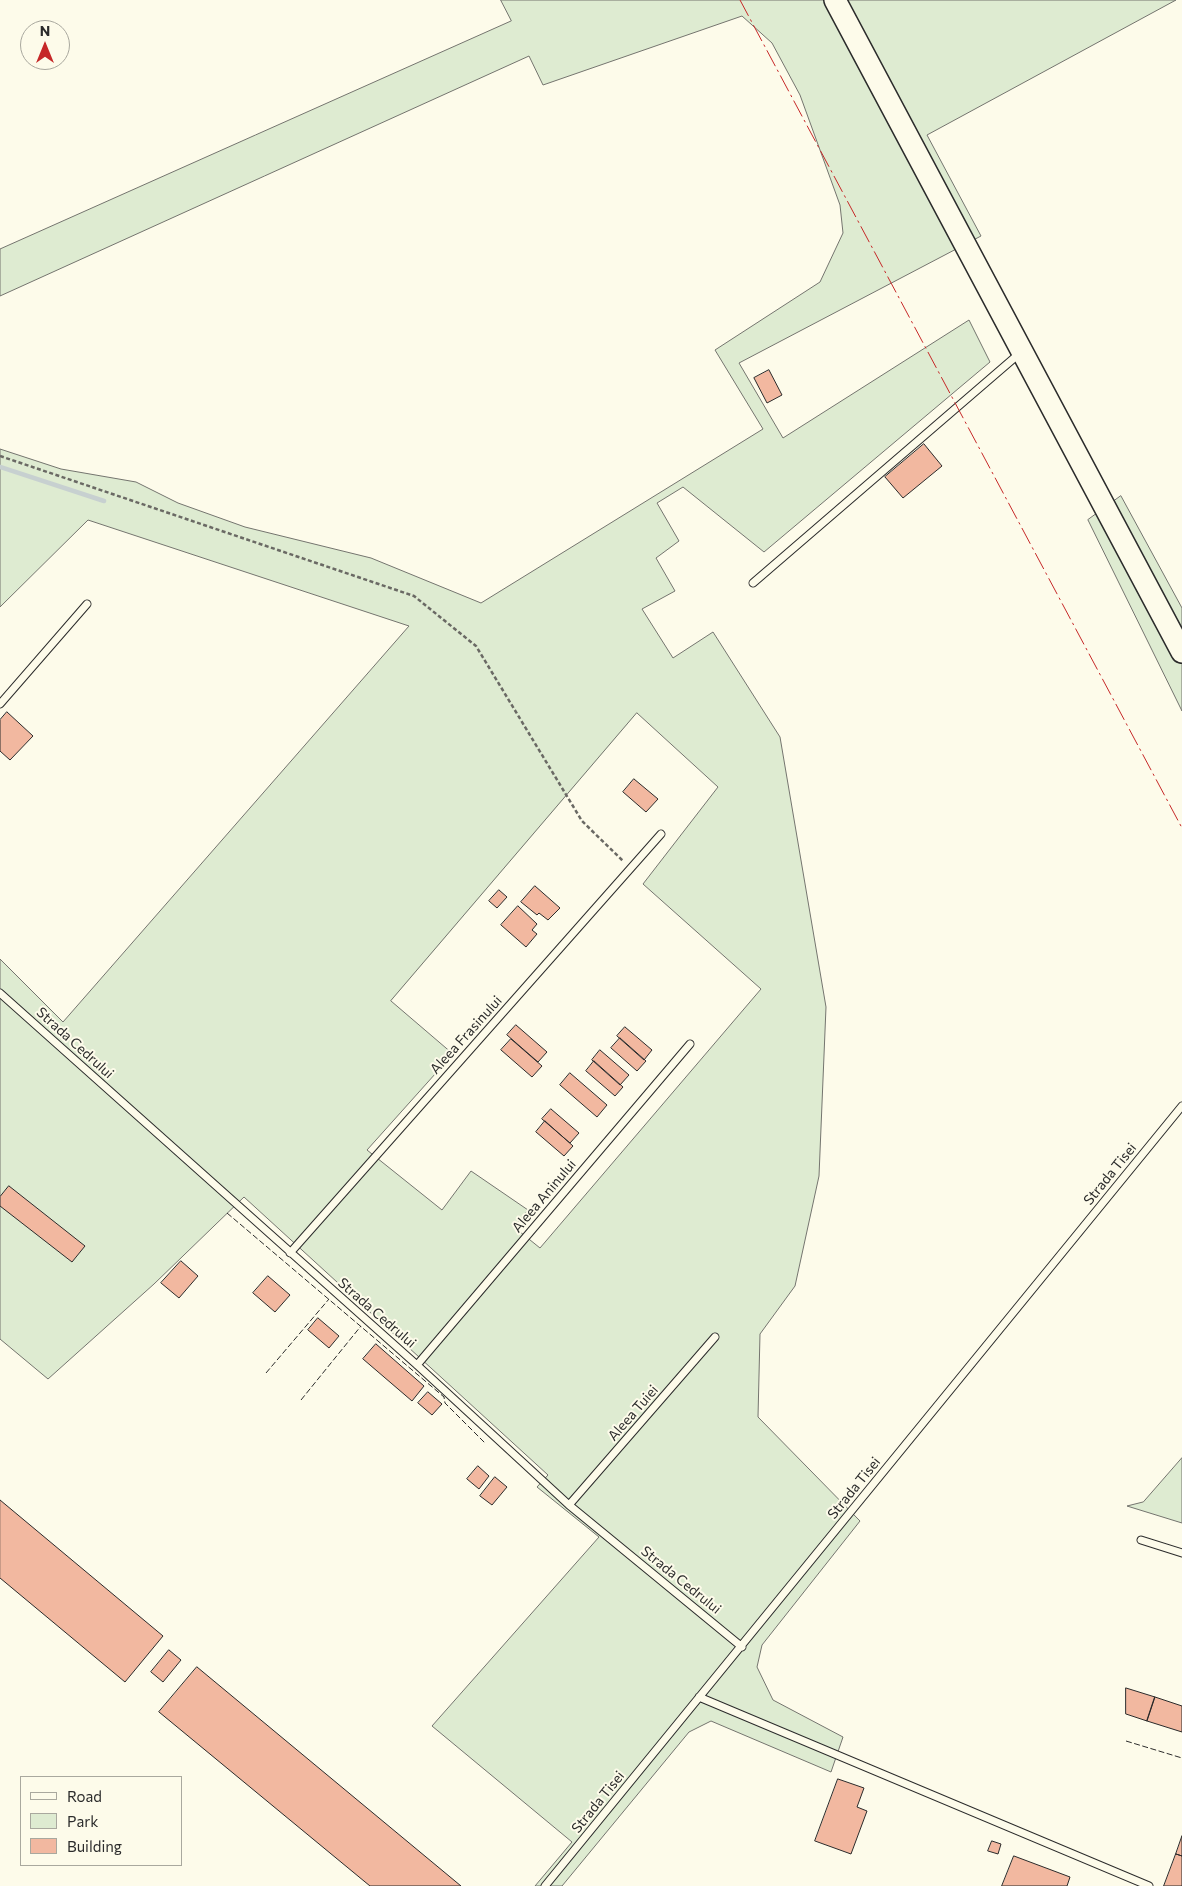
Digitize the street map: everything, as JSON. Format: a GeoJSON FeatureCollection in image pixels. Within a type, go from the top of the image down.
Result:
{"type":"FeatureCollection","features":[{"type":"Feature","properties":{"kind":"main road"},"geometry":{"type":"LineString","coordinates":[[834,0],[1182,652]]}},
{"type":"Feature","properties":{"kind":"lane"},"geometry":{"type":"LineString","coordinates":[[753,583],[1022,351]]}},
{"type":"Feature","properties":{"kind":"lane"},"geometry":{"type":"LineString","coordinates":[[0,704],[87,604]]}},
{"type":"Feature","properties":{"kind":"lane","name":"Aleea Frasinului"},"geometry":{"type":"LineString","coordinates":[[290,1253],[661,834]]}},
{"type":"Feature","properties":{"kind":"lane","name":"Strada Cedrului"},"geometry":{"type":"LineString","coordinates":[[0,993],[417,1365],[569,1505],[742,1647]]}},
{"type":"Feature","properties":{"kind":"lane","name":"Aleea Aninului"},"geometry":{"type":"LineString","coordinates":[[417,1365],[690,1044]]}},
{"type":"Feature","properties":{"kind":"lane","name":"Strada Tisei"},"geometry":{"type":"LineString","coordinates":[[545,1886],[1182,1106]]}},
{"type":"Feature","properties":{"kind":"lane","name":"Aleea Tuiei"},"geometry":{"type":"LineString","coordinates":[[569,1505],[715,1337]]}},
{"type":"Feature","properties":{"kind":"lane"},"geometry":{"type":"LineString","coordinates":[[1141,1540],[1182,1553]]}},
{"type":"Feature","properties":{"kind":"lane"},"geometry":{"type":"LineString","coordinates":[[699,1697],[1149,1886]]}},
{"type":"Feature","properties":{"kind":"path"},"geometry":{"type":"LineString","coordinates":[[0,456],[414,596],[476,646],[582,821],[630,868]]}},
{"type":"Feature","properties":{"kind":"green space"},"geometry":{"type":"Polygon","coordinates":[[[501,0],[1176,0],[927,135],[981,236],[739,363],[783,438],[969,320],[990,362],[764,552],[683,487],[657,503],[679,541],[656,558],[675,591],[642,609],[673,658],[713,632],[780,737],[826,1007],[819,1176],[795,1286],[760,1334],[758,1417],[860,1521],[762,1645],[757,1667],[773,1700],[843,1737],[831,1772],[711,1721],[689,1732],[562,1886],[535,1886],[572,1842],[432,1726],[599,1537],[537,1487],[548,1475],[244,1197],[154,1284],[48,1379],[0,1339],[0,959],[63,1022],[409,626],[88,520],[0,607],[0,449],[61,469],[136,482],[178,503],[245,527],[371,558],[481,603],[763,429],[715,350],[820,282],[843,233],[840,205],[800,95],[772,43],[742,16],[543,85],[529,56],[0,296],[0,249],[511,21],[501,0]],[[637,713],[391,1001],[453,1054],[367,1150],[442,1210],[471,1171],[528,1210],[514,1227],[540,1248],[761,989],[643,884],[718,787],[637,713]]]}},
{"type":"Feature","properties":{"kind":"green space"},"geometry":{"type":"Polygon","coordinates":[[[1121,496],[1182,608],[1182,711],[1088,520],[1121,496]]]}},
{"type":"Feature","properties":{"kind":"green space"},"geometry":{"type":"Polygon","coordinates":[[[1182,1458],[1182,1523],[1127,1506],[1143,1502],[1182,1458]]]}},
{"type":"Feature","properties":{"kind":"building"},"geometry":{"type":"Polygon","coordinates":[[[769,370],[782,395],[767,403],[754,378],[769,370]]]}},
{"type":"Feature","properties":{"kind":"building"},"geometry":{"type":"Polygon","coordinates":[[[924,444],[942,466],[903,498],[885,477],[924,444]]]}},
{"type":"Feature","properties":{"kind":"building"},"geometry":{"type":"Polygon","coordinates":[[[7,712],[33,736],[10,760],[0,751],[0,720],[7,712]]]}},
{"type":"Feature","properties":{"kind":"building"},"geometry":{"type":"Polygon","coordinates":[[[634,779],[658,799],[646,812],[623,792],[634,779]]]}},
{"type":"Feature","properties":{"kind":"building"},"geometry":{"type":"Polygon","coordinates":[[[535,886],[560,908],[548,920],[539,913],[537,915],[521,902],[535,886]]]}},
{"type":"Feature","properties":{"kind":"building"},"geometry":{"type":"Polygon","coordinates":[[[499,890],[507,897],[497,908],[489,901],[499,890]]]}},
{"type":"Feature","properties":{"kind":"building"},"geometry":{"type":"Polygon","coordinates":[[[518,906],[537,924],[532,930],[537,934],[526,947],[501,925],[518,906]]]}},
{"type":"Feature","properties":{"kind":"building"},"geometry":{"type":"Polygon","coordinates":[[[516,1025],[547,1052],[538,1062],[507,1035],[516,1025]]]}},
{"type":"Feature","properties":{"kind":"building"},"geometry":{"type":"Polygon","coordinates":[[[625,1027],[652,1050],[644,1060],[617,1036],[625,1027]]]}},
{"type":"Feature","properties":{"kind":"building"},"geometry":{"type":"Polygon","coordinates":[[[620,1038],[646,1061],[637,1071],[611,1048],[620,1038]]]}},
{"type":"Feature","properties":{"kind":"building"},"geometry":{"type":"Polygon","coordinates":[[[511,1039],[542,1066],[532,1077],[501,1050],[511,1039]]]}},
{"type":"Feature","properties":{"kind":"building"},"geometry":{"type":"Polygon","coordinates":[[[600,1050],[629,1075],[620,1085],[592,1060],[600,1050]]]}},
{"type":"Feature","properties":{"kind":"building"},"geometry":{"type":"Polygon","coordinates":[[[594,1061],[623,1087],[615,1096],[586,1071],[594,1061]]]}},
{"type":"Feature","properties":{"kind":"building"},"geometry":{"type":"Polygon","coordinates":[[[570,1073],[607,1105],[597,1117],[560,1085],[570,1073]]]}},
{"type":"Feature","properties":{"kind":"building"},"geometry":{"type":"Polygon","coordinates":[[[551,1109],[579,1133],[570,1143],[542,1119],[551,1109]]]}},
{"type":"Feature","properties":{"kind":"building"},"geometry":{"type":"Polygon","coordinates":[[[545,1121],[573,1146],[564,1156],[536,1132],[545,1121]]]}},
{"type":"Feature","properties":{"kind":"building"},"geometry":{"type":"Polygon","coordinates":[[[9,1186],[85,1246],[72,1262],[0,1206],[0,1197],[9,1186]]]}},
{"type":"Feature","properties":{"kind":"building"},"geometry":{"type":"Polygon","coordinates":[[[181,1261],[198,1276],[179,1298],[161,1283],[181,1261]]]}},
{"type":"Feature","properties":{"kind":"building"},"geometry":{"type":"Polygon","coordinates":[[[268,1276],[290,1295],[275,1312],[253,1293],[268,1276]]]}},
{"type":"Feature","properties":{"kind":"building"},"geometry":{"type":"Polygon","coordinates":[[[318,1318],[339,1336],[329,1348],[308,1330],[318,1318]]]}},
{"type":"Feature","properties":{"kind":"building"},"geometry":{"type":"Polygon","coordinates":[[[376,1344],[424,1386],[412,1401],[363,1359],[376,1344]]]}},
{"type":"Feature","properties":{"kind":"building"},"geometry":{"type":"Polygon","coordinates":[[[428,1392],[442,1404],[432,1415],[418,1403],[428,1392]]]}},
{"type":"Feature","properties":{"kind":"building"},"geometry":{"type":"Polygon","coordinates":[[[478,1466],[489,1476],[479,1489],[467,1479],[478,1466]]]}},
{"type":"Feature","properties":{"kind":"building"},"geometry":{"type":"Polygon","coordinates":[[[495,1477],[507,1487],[492,1505],[480,1496],[495,1477]]]}},
{"type":"Feature","properties":{"kind":"building"},"geometry":{"type":"Polygon","coordinates":[[[0,1500],[163,1636],[125,1682],[0,1578],[0,1500]]]}},
{"type":"Feature","properties":{"kind":"building"},"geometry":{"type":"Polygon","coordinates":[[[169,1650],[181,1660],[163,1682],[151,1672],[169,1650]]]}},
{"type":"Feature","properties":{"kind":"building"},"geometry":{"type":"Polygon","coordinates":[[[197,1667],[461,1886],[370,1886],[159,1712],[197,1667]]]}},
{"type":"Feature","properties":{"kind":"building"},"geometry":{"type":"Polygon","coordinates":[[[1126,1688],[1155,1697],[1147,1721],[1126,1714],[1126,1688]]]}},
{"type":"Feature","properties":{"kind":"building"},"geometry":{"type":"Polygon","coordinates":[[[1155,1697],[1182,1706],[1182,1732],[1147,1721],[1155,1697]]]}},
{"type":"Feature","properties":{"kind":"building"},"geometry":{"type":"Polygon","coordinates":[[[838,1779],[864,1788],[857,1807],[867,1811],[851,1854],[815,1841],[838,1779]]]}},
{"type":"Feature","properties":{"kind":"building"},"geometry":{"type":"Polygon","coordinates":[[[1182,1836],[1182,1856],[1176,1854],[1182,1836]]]}},
{"type":"Feature","properties":{"kind":"building"},"geometry":{"type":"Polygon","coordinates":[[[992,1841],[1001,1844],[998,1854],[988,1851],[992,1841]]]}},
{"type":"Feature","properties":{"kind":"building"},"geometry":{"type":"Polygon","coordinates":[[[1176,1854],[1182,1856],[1182,1886],[1164,1886],[1176,1854]]]}},
{"type":"Feature","properties":{"kind":"building"},"geometry":{"type":"Polygon","coordinates":[[[1014,1856],[1070,1877],[1067,1886],[1002,1886],[1014,1856]]]}},
{"type":"Feature","properties":{"kind":"waterway"},"geometry":{"type":"LineString","coordinates":[[0,467],[104,501]]}},
{"type":"Feature","properties":{"kind":"fence"},"geometry":{"type":"LineString","coordinates":[[227,1213],[444,1397],[445,1403],[485,1443]]}},
{"type":"Feature","properties":{"kind":"fence"},"geometry":{"type":"LineString","coordinates":[[266,1373],[329,1299]]}},
{"type":"Feature","properties":{"kind":"fence"},"geometry":{"type":"LineString","coordinates":[[301,1400],[361,1326]]}},
{"type":"Feature","properties":{"kind":"fence"},"geometry":{"type":"LineString","coordinates":[[1126,1741],[1182,1758]]}},
{"type":"Feature","properties":{"kind":"power"},"geometry":{"type":"LineString","coordinates":[[740,0],[1182,828]]}}]}
